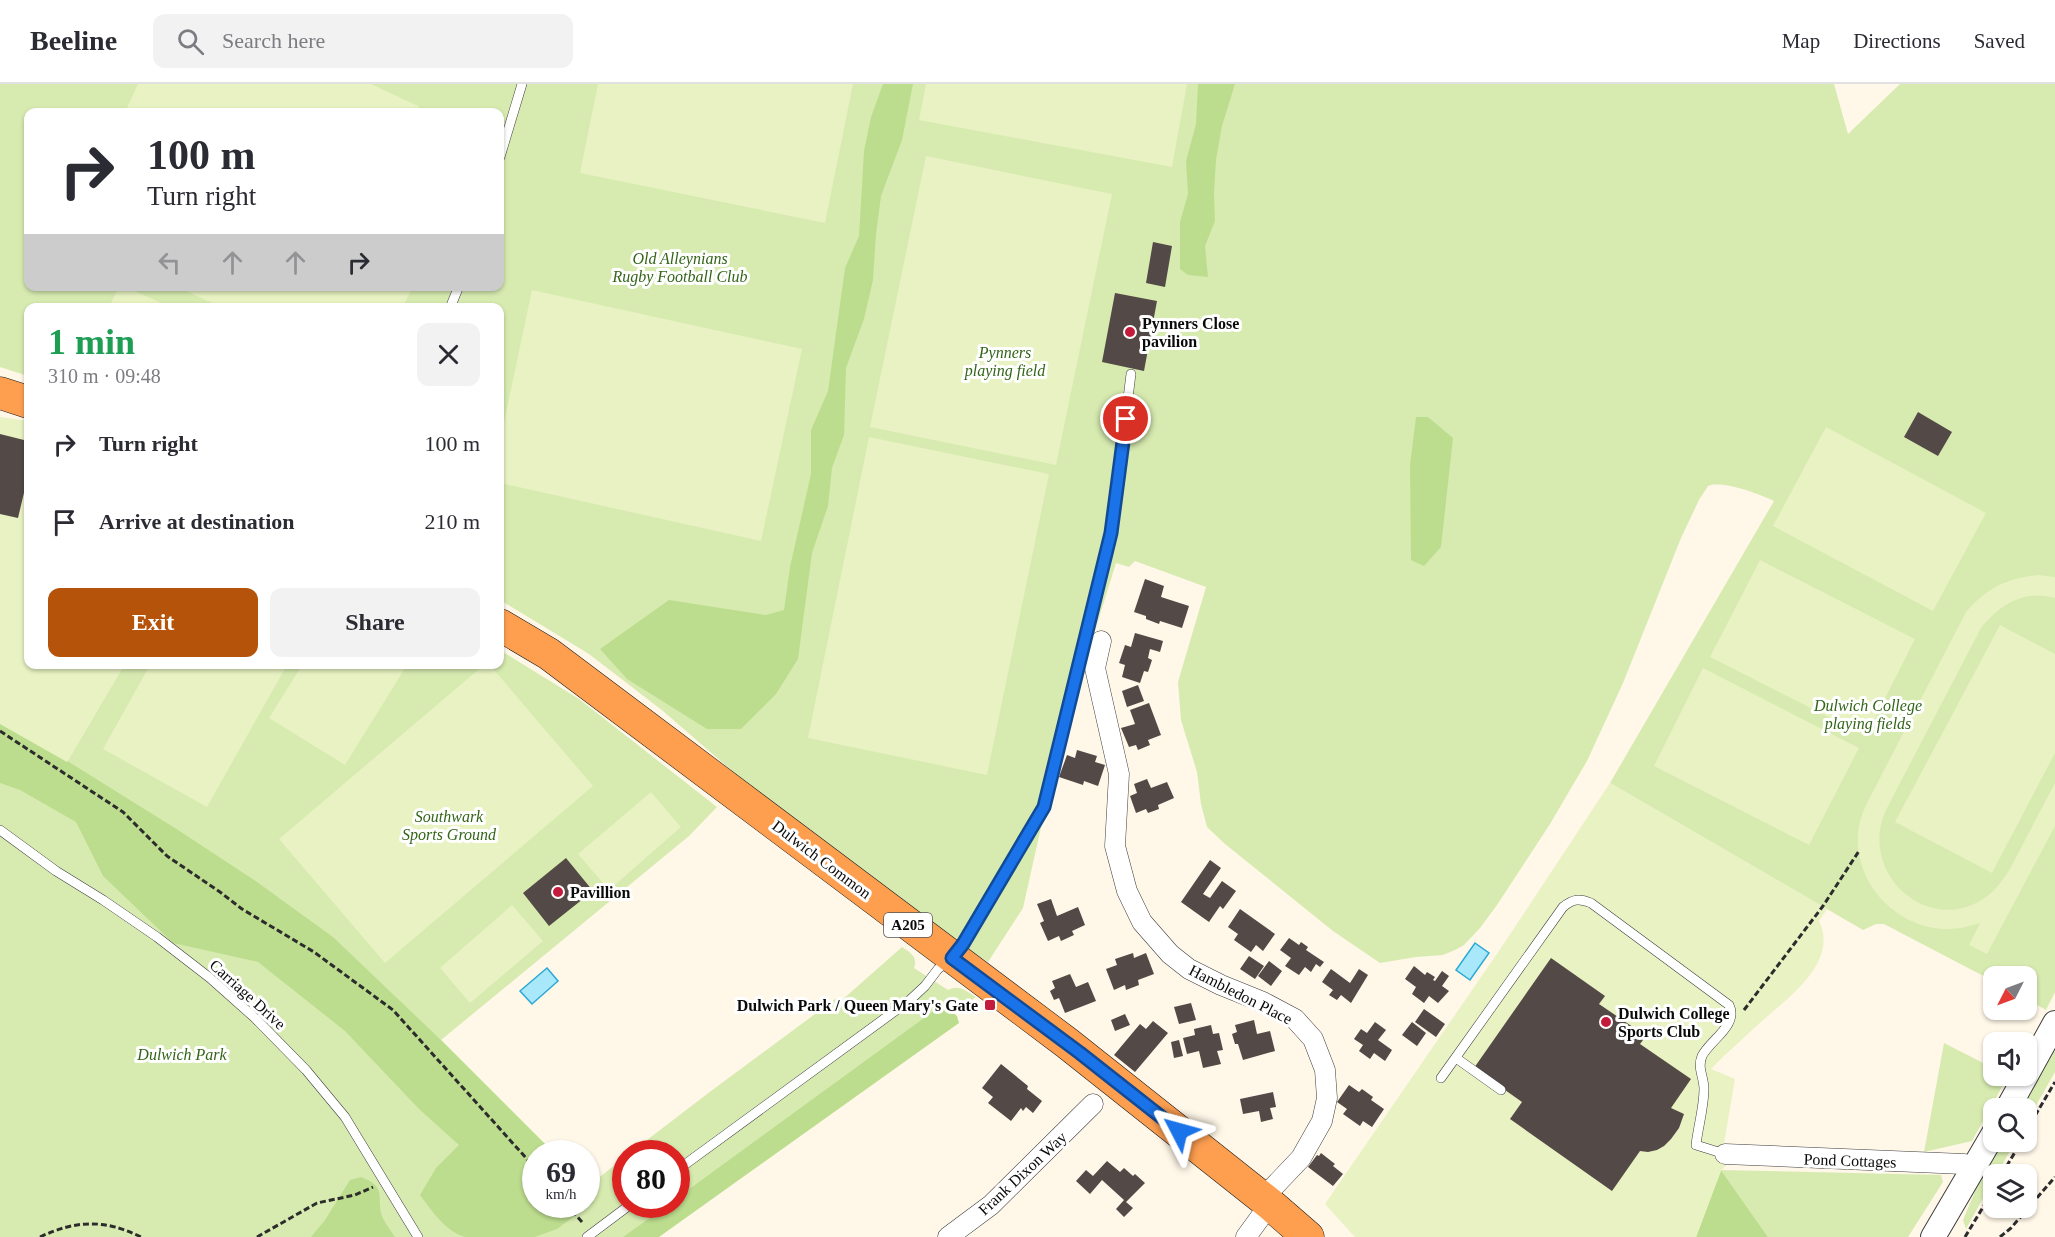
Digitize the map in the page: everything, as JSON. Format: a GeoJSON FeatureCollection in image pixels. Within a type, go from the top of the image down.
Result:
{"type":"FeatureCollection","features":[{"type":"Feature","properties":{"kind":"highway"},"geometry":{"type":"LineString","coordinates":[[0,393],[24,401]]}},
{"type":"Feature","properties":{"kind":"highway","name":"Dulwich Common"},"geometry":{"type":"LineString","coordinates":[[504,627],[549,654],[1099,1067],[1308,1237]]}},
{"type":"Feature","properties":{"kind":"street","name":"Hambledon Place"},"geometry":{"type":"LineString","coordinates":[[1101,641],[1095,668],[1119,774],[1115,846],[1127,891],[1142,922],[1170,954],[1189,969],[1295,1019],[1313,1039],[1325,1071],[1326,1098],[1322,1121],[1301,1158],[1266,1201],[1246,1237]]}},
{"type":"Feature","properties":{"kind":"street"},"geometry":{"type":"LineString","coordinates":[[2014,1098],[2055,1023]]}},
{"type":"Feature","properties":{"kind":"street","name":"Frank Dixon Way"},"geometry":{"type":"LineString","coordinates":[[948,1237],[991,1205],[1093,1104]]}},
{"type":"Feature","properties":{"kind":"street"},"geometry":{"type":"LineString","coordinates":[[1933,1237],[1983,1151]]}},
{"type":"Feature","properties":{"kind":"street","name":"Pond Cottages"},"geometry":{"type":"LineString","coordinates":[[1725,1154],[1964,1164],[1973,1168]]}},
{"type":"Feature","properties":{"kind":"lane"},"geometry":{"type":"LineString","coordinates":[[504,145],[522,84]]}},
{"type":"Feature","properties":{"kind":"lane"},"geometry":{"type":"LineString","coordinates":[[690,1161],[910,1000],[925,986],[963,944],[1044,807],[1111,533],[1131,374]]}},
{"type":"Feature","properties":{"kind":"lane","name":"Carriage Drive"},"geometry":{"type":"LineString","coordinates":[[0,830],[56,871],[157,937],[210,978],[255,1018],[306,1070],[345,1117],[419,1236]]}},
{"type":"Feature","properties":{"kind":"lane"},"geometry":{"type":"LineString","coordinates":[[1441,1078],[1563,907],[1575,899],[1591,903],[1725,1001],[1731,1009],[1729,1023],[1702,1056],[1700,1068],[1704,1089],[1696,1145],[1725,1154]]}},
{"type":"Feature","properties":{"kind":"lane"},"geometry":{"type":"LineString","coordinates":[[1456,1058],[1501,1090]]}},
{"type":"Feature","properties":{"kind":"lane"},"geometry":{"type":"LineString","coordinates":[[590,1235],[612,1218]]}},
{"type":"Feature","properties":{"kind":"path"},"geometry":{"type":"LineString","coordinates":[[0,731],[123,812],[167,856],[242,909],[314,952],[393,1010],[522,1154]]}},
{"type":"Feature","properties":{"kind":"path"},"geometry":{"type":"LineString","coordinates":[[1729,1023],[1744,1010],[1808,925],[1859,851]]}},
{"type":"Feature","properties":{"kind":"path"},"geometry":{"type":"LineString","coordinates":[[2037,1112],[2055,1082]]}},
{"type":"Feature","properties":{"kind":"path"},"geometry":{"type":"LineString","coordinates":[[2000,1237],[2011,1228],[2055,1177]]}},
{"type":"Feature","properties":{"kind":"path"},"geometry":{"type":"LineString","coordinates":[[257,1237],[317,1203],[355,1195],[385,1180]]}},
{"type":"Feature","properties":{"kind":"path"},"geometry":{"type":"LineString","coordinates":[[1965,1237],[1983,1207]]}},
{"type":"Feature","properties":{"kind":"path"},"geometry":{"type":"LineString","coordinates":[[577,1218],[590,1235]]}},
{"type":"Feature","properties":{"kind":"path"},"geometry":{"type":"LineString","coordinates":[[40,1237],[59,1228],[80,1223],[110,1225],[141,1237]]}},
{"type":"Feature","properties":{"kind":"green space"},"geometry":{"type":"Polygon","coordinates":[[[0,84],[1834,84],[1848,134],[1900,84],[2055,84],[2055,992],[2046,1010],[2037,1005],[2037,966],[1983,966],[1983,976],[1884,924],[1876,924],[1863,930],[1610,783],[1774,501],[1759,495],[1723,485],[1708,486],[1681,538],[1623,683],[1587,761],[1550,824],[1480,928],[1464,945],[1443,955],[1380,963],[1333,931],[1207,827],[1197,772],[1181,720],[1178,682],[1206,587],[1135,561],[1129,567],[1116,563],[1081,676],[1046,805],[1023,908],[988,962],[882,891],[761,796],[663,711],[589,654],[504,602],[504,303],[24,303],[24,375],[0,367],[0,84]]]}},
{"type":"Feature","properties":{"kind":"green space"},"geometry":{"type":"Polygon","coordinates":[[[138,84],[371,84],[420,108],[127,108],[138,84]]]}},
{"type":"Feature","properties":{"kind":"green space"},"geometry":{"type":"Polygon","coordinates":[[[598,84],[853,84],[825,223],[580,173],[598,84]]]}},
{"type":"Feature","properties":{"kind":"green space"},"geometry":{"type":"Polygon","coordinates":[[[883,84],[913,84],[902,140],[881,196],[873,280],[864,319],[846,368],[844,435],[832,468],[828,506],[812,553],[798,659],[776,694],[741,729],[707,729],[627,679],[600,649],[669,600],[766,615],[784,610],[790,567],[811,474],[811,430],[828,391],[845,268],[859,236],[864,151],[871,117],[883,84]]]}},
{"type":"Feature","properties":{"kind":"green space"},"geometry":{"type":"Polygon","coordinates":[[[926,84],[1187,84],[1172,167],[919,120],[926,84]]]}},
{"type":"Feature","properties":{"kind":"green space"},"geometry":{"type":"Polygon","coordinates":[[[1198,84],[1235,84],[1222,126],[1216,160],[1215,221],[1205,246],[1208,277],[1188,275],[1180,269],[1180,222],[1188,194],[1186,161],[1196,124],[1198,84]]]}},
{"type":"Feature","properties":{"kind":"green space","name":"Pynners playing field"},"geometry":{"type":"Polygon","coordinates":[[[926,156],[1112,194],[1056,465],[870,427],[926,156]]]}},
{"type":"Feature","properties":{"kind":"green space"},"geometry":{"type":"Polygon","coordinates":[[[532,290],[802,349],[761,541],[504,484],[504,422],[532,290]]]}},
{"type":"Feature","properties":{"kind":"green space"},"geometry":{"type":"Polygon","coordinates":[[[117,291],[135,291],[161,303],[111,303],[117,291]]]}},
{"type":"Feature","properties":{"kind":"green space"},"geometry":{"type":"Polygon","coordinates":[[[186,291],[411,291],[405,303],[212,303],[186,291]]]}},
{"type":"Feature","properties":{"kind":"green space"},"geometry":{"type":"Polygon","coordinates":[[[0,417],[24,420],[24,669],[122,669],[67,762],[0,724],[0,417]]]}},
{"type":"Feature","properties":{"kind":"green space"},"geometry":{"type":"Polygon","coordinates":[[[1416,417],[1428,417],[1453,438],[1441,547],[1424,566],[1411,560],[1410,465],[1416,417]]]}},
{"type":"Feature","properties":{"kind":"green space"},"geometry":{"type":"Polygon","coordinates":[[[1826,427],[1986,513],[1933,611],[1773,526],[1826,427]]]}},
{"type":"Feature","properties":{"kind":"green space"},"geometry":{"type":"Polygon","coordinates":[[[869,437],[1049,474],[987,775],[808,738],[869,437]]]}},
{"type":"Feature","properties":{"kind":"green space","name":"Dulwich College playing fields"},"geometry":{"type":"Polygon","coordinates":[[[1760,560],[1915,639],[1866,736],[1710,657],[1760,560]]]}},
{"type":"Feature","properties":{"kind":"green space"},"geometry":{"type":"Polygon","coordinates":[[[2038,575],[2055,577],[2055,598],[2033,596],[2014,601],[1996,612],[1981,628],[1886,810],[1880,834],[1881,856],[1890,876],[1904,892],[1922,904],[1942,910],[1964,908],[1986,897],[2004,878],[2055,783],[2055,826],[1987,954],[1969,945],[1980,923],[1952,929],[1929,927],[1896,912],[1882,900],[1871,886],[1863,869],[1858,832],[1866,805],[1966,612],[1990,590],[2016,579],[2038,575]]]}},
{"type":"Feature","properties":{"kind":"green space"},"geometry":{"type":"Polygon","coordinates":[[[2000,625],[2055,654],[2055,753],[1992,873],[1895,822],[2000,625]]]}},
{"type":"Feature","properties":{"kind":"green space"},"geometry":{"type":"Polygon","coordinates":[[[504,652],[579,699],[717,807],[689,836],[441,1040],[541,1140],[522,1140],[522,1218],[600,1218],[600,1177],[612,1167],[612,1218],[673,1218],[647,1237],[0,1237],[0,724],[67,762],[122,669],[504,669],[504,652]]]}},
{"type":"Feature","properties":{"kind":"green space"},"geometry":{"type":"Polygon","coordinates":[[[1703,668],[1859,748],[1809,845],[1654,766],[1703,668]]]}},
{"type":"Feature","properties":{"kind":"green space"},"geometry":{"type":"Polygon","coordinates":[[[148,669],[285,669],[207,807],[103,749],[148,669]]]}},
{"type":"Feature","properties":{"kind":"green space"},"geometry":{"type":"Polygon","coordinates":[[[300,669],[405,669],[345,765],[269,718],[300,669]]]}},
{"type":"Feature","properties":{"kind":"green space","name":"Southwark Sports Ground"},"geometry":{"type":"Polygon","coordinates":[[[479,669],[493,669],[593,786],[385,963],[279,839],[479,669]]]}},
{"type":"Feature","properties":{"kind":"green space"},"geometry":{"type":"Polygon","coordinates":[[[0,719],[178,830],[257,882],[333,937],[541,1140],[522,1140],[522,1218],[572,1218],[557,1229],[535,1237],[465,1237],[451,1230],[434,1214],[420,1195],[436,1168],[459,1145],[419,1109],[345,1031],[258,962],[173,943],[103,876],[76,822],[20,790],[0,783],[0,719]]]}},
{"type":"Feature","properties":{"kind":"green space","name":"Dulwich College Sports Club"},"geometry":{"type":"Polygon","coordinates":[[[1610,783],[1827,909],[1819,921],[1823,936],[1822,951],[1817,965],[1808,978],[1711,1069],[1735,1079],[1724,1143],[1726,1165],[1721,1171],[1696,1237],[1355,1237],[1325,1204],[1501,948],[1610,783]]]}},
{"type":"Feature","properties":{"kind":"green space"},"geometry":{"type":"Polygon","coordinates":[[[651,792],[681,827],[609,890],[578,854],[651,792]]]}},
{"type":"Feature","properties":{"kind":"green space"},"geometry":{"type":"Polygon","coordinates":[[[512,905],[543,941],[470,1003],[440,968],[512,905]]]}},
{"type":"Feature","properties":{"kind":"green space"},"geometry":{"type":"Polygon","coordinates":[[[902,947],[914,958],[914,968],[948,990],[959,988],[976,997],[690,1206],[690,1140],[647,1140],[838,997],[842,1000],[902,947]]]}},
{"type":"Feature","properties":{"kind":"green space"},"geometry":{"type":"Polygon","coordinates":[[[949,1009],[957,1016],[959,1023],[690,1215],[690,1189],[935,1010],[949,1009]]]}},
{"type":"Feature","properties":{"kind":"green space"},"geometry":{"type":"Polygon","coordinates":[[[1944,1043],[1983,1063],[1983,1086],[2002,1086],[1996,1098],[1983,1098],[1983,1121],[1972,1141],[1924,1152],[1944,1043]]]}},
{"type":"Feature","properties":{"kind":"green space"},"geometry":{"type":"Polygon","coordinates":[[[2055,1047],[2055,1072],[2037,1104],[2037,1098],[2027,1098],[2033,1086],[2037,1086],[2037,1079],[2055,1047]]]}},
{"type":"Feature","properties":{"kind":"green space"},"geometry":{"type":"Polygon","coordinates":[[[1996,1152],[2009,1152],[2003,1164],[1989,1164],[1996,1152]]]}},
{"type":"Feature","properties":{"kind":"green space"},"geometry":{"type":"Polygon","coordinates":[[[1721,1170],[1941,1175],[1943,1182],[1908,1237],[1768,1237],[1721,1170]]]}},
{"type":"Feature","properties":{"kind":"green space"},"geometry":{"type":"Polygon","coordinates":[[[1721,1170],[1768,1237],[1696,1237],[1721,1170]]]}},
{"type":"Feature","properties":{"kind":"green space"},"geometry":{"type":"Polygon","coordinates":[[[1983,1175],[1983,1198],[1966,1229],[1963,1220],[1983,1175]]]}},
{"type":"Feature","properties":{"kind":"green space"},"geometry":{"type":"Polygon","coordinates":[[[361,1177],[378,1189],[382,1216],[395,1237],[311,1237],[325,1220],[350,1180],[361,1177]]]}},
{"type":"Feature","properties":{"kind":"green space"},"geometry":{"type":"Polygon","coordinates":[[[650,1218],[686,1218],[659,1237],[623,1237],[650,1218]]]}},
{"type":"Feature","properties":{"kind":"water"},"geometry":{"type":"Polygon","coordinates":[[[1475,943],[1489,953],[1470,980],[1456,970],[1475,943]]]}},
{"type":"Feature","properties":{"kind":"water"},"geometry":{"type":"Polygon","coordinates":[[[547,968],[558,981],[532,1004],[520,991],[547,968]]]}},
{"type":"Feature","properties":{"kind":"building"},"geometry":{"type":"Polygon","coordinates":[[[1153,242],[1172,246],[1165,287],[1146,283],[1153,242]]]}},
{"type":"Feature","properties":{"kind":"building","name":"Pynners Close pavilion"},"geometry":{"type":"Polygon","coordinates":[[[1115,293],[1157,301],[1144,371],[1102,362],[1115,293]]]}},
{"type":"Feature","properties":{"kind":"building"},"geometry":{"type":"Polygon","coordinates":[[[1918,412],[1952,432],[1938,456],[1904,437],[1918,412]]]}},
{"type":"Feature","properties":{"kind":"building"},"geometry":{"type":"Polygon","coordinates":[[[0,434],[24,440],[24,493],[18,518],[0,514],[0,434]]]}},
{"type":"Feature","properties":{"kind":"building"},"geometry":{"type":"Polygon","coordinates":[[[1145,579],[1164,586],[1161,597],[1189,606],[1182,628],[1160,621],[1159,624],[1134,612],[1145,579]]]}},
{"type":"Feature","properties":{"kind":"building"},"geometry":{"type":"Polygon","coordinates":[[[1135,633],[1163,641],[1160,652],[1150,649],[1148,658],[1152,660],[1148,672],[1144,671],[1140,683],[1122,677],[1125,665],[1119,663],[1125,645],[1131,647],[1135,633]]]}},
{"type":"Feature","properties":{"kind":"building"},"geometry":{"type":"Polygon","coordinates":[[[1138,685],[1144,701],[1127,707],[1122,691],[1138,685]]]}},
{"type":"Feature","properties":{"kind":"building"},"geometry":{"type":"Polygon","coordinates":[[[1149,703],[1161,735],[1148,740],[1150,745],[1138,750],[1136,745],[1129,747],[1121,728],[1135,724],[1130,710],[1149,703]]]}},
{"type":"Feature","properties":{"kind":"building"},"geometry":{"type":"Polygon","coordinates":[[[1077,750],[1097,756],[1095,762],[1105,765],[1098,786],[1084,781],[1083,785],[1059,777],[1067,755],[1075,758],[1077,750]]]}},
{"type":"Feature","properties":{"kind":"building"},"geometry":{"type":"Polygon","coordinates":[[[1147,779],[1151,788],[1167,782],[1174,798],[1158,805],[1159,809],[1148,813],[1146,809],[1136,813],[1130,796],[1137,793],[1134,784],[1147,779]]]}},
{"type":"Feature","properties":{"kind":"building","name":"Pavillion"},"geometry":{"type":"Polygon","coordinates":[[[566,858],[593,891],[549,926],[523,893],[566,858]]]}},
{"type":"Feature","properties":{"kind":"building"},"geometry":{"type":"Polygon","coordinates":[[[1210,860],[1221,868],[1203,894],[1210,898],[1222,881],[1236,891],[1223,909],[1220,906],[1209,922],[1181,902],[1210,860]]]}},
{"type":"Feature","properties":{"kind":"building"},"geometry":{"type":"Polygon","coordinates":[[[1051,899],[1057,916],[1078,907],[1085,925],[1072,931],[1074,935],[1061,941],[1059,936],[1048,941],[1040,923],[1044,921],[1037,904],[1051,899]]]}},
{"type":"Feature","properties":{"kind":"building"},"geometry":{"type":"Polygon","coordinates":[[[1240,909],[1275,934],[1263,951],[1256,945],[1251,952],[1234,940],[1238,934],[1228,927],[1240,909]]]}},
{"type":"Feature","properties":{"kind":"building"},"geometry":{"type":"Polygon","coordinates":[[[1289,938],[1299,945],[1301,942],[1308,947],[1306,950],[1324,962],[1320,967],[1316,964],[1311,972],[1305,967],[1299,975],[1285,966],[1291,958],[1280,950],[1289,938]]]}},
{"type":"Feature","properties":{"kind":"building"},"geometry":{"type":"Polygon","coordinates":[[[1133,953],[1134,958],[1146,953],[1154,974],[1138,980],[1139,985],[1126,990],[1125,985],[1114,990],[1106,969],[1117,965],[1115,959],[1133,953]]]}},
{"type":"Feature","properties":{"kind":"building"},"geometry":{"type":"Polygon","coordinates":[[[1249,956],[1264,966],[1255,979],[1240,969],[1249,956]]]}},
{"type":"Feature","properties":{"kind":"building"},"geometry":{"type":"Polygon","coordinates":[[[1551,958],[1605,996],[1599,1004],[1646,1036],[1640,1044],[1691,1079],[1671,1108],[1684,1114],[1679,1128],[1664,1146],[1648,1152],[1640,1151],[1612,1191],[1510,1119],[1522,1102],[1474,1068],[1551,958]]]}},
{"type":"Feature","properties":{"kind":"building"},"geometry":{"type":"Polygon","coordinates":[[[1269,961],[1282,971],[1271,986],[1258,976],[1269,961]]]}},
{"type":"Feature","properties":{"kind":"building"},"geometry":{"type":"Polygon","coordinates":[[[1414,966],[1425,975],[1427,972],[1435,977],[1433,980],[1435,981],[1442,971],[1449,976],[1442,986],[1449,991],[1438,1003],[1429,996],[1424,1003],[1412,994],[1416,987],[1405,979],[1414,966]]]}},
{"type":"Feature","properties":{"kind":"building"},"geometry":{"type":"Polygon","coordinates":[[[1331,969],[1350,983],[1359,969],[1368,975],[1351,1003],[1341,995],[1337,1000],[1329,995],[1333,990],[1322,982],[1331,969]]]}},
{"type":"Feature","properties":{"kind":"building"},"geometry":{"type":"Polygon","coordinates":[[[1070,974],[1076,987],[1088,982],[1096,1001],[1065,1013],[1059,998],[1054,1000],[1050,991],[1055,988],[1052,981],[1070,974]]]}},
{"type":"Feature","properties":{"kind":"building"},"geometry":{"type":"Polygon","coordinates":[[[1191,1003],[1196,1020],[1179,1024],[1174,1007],[1191,1003]]]}},
{"type":"Feature","properties":{"kind":"building"},"geometry":{"type":"Polygon","coordinates":[[[1424,1009],[1445,1024],[1436,1037],[1415,1022],[1424,1009]]]}},
{"type":"Feature","properties":{"kind":"building"},"geometry":{"type":"Polygon","coordinates":[[[1125,1014],[1130,1025],[1115,1031],[1111,1020],[1125,1014]]]}},
{"type":"Feature","properties":{"kind":"building"},"geometry":{"type":"Polygon","coordinates":[[[1254,1020],[1257,1034],[1270,1031],[1275,1051],[1243,1060],[1232,1034],[1237,1032],[1235,1025],[1254,1020]]]}},
{"type":"Feature","properties":{"kind":"building"},"geometry":{"type":"Polygon","coordinates":[[[1153,1021],[1168,1033],[1135,1072],[1114,1055],[1140,1024],[1146,1029],[1153,1021]]]}},
{"type":"Feature","properties":{"kind":"building"},"geometry":{"type":"Polygon","coordinates":[[[1375,1022],[1386,1030],[1378,1040],[1392,1050],[1385,1061],[1374,1053],[1370,1059],[1359,1051],[1363,1045],[1354,1039],[1361,1029],[1367,1033],[1375,1022]]]}},
{"type":"Feature","properties":{"kind":"building"},"geometry":{"type":"Polygon","coordinates":[[[1412,1022],[1426,1033],[1417,1046],[1402,1035],[1412,1022]]]}},
{"type":"Feature","properties":{"kind":"building"},"geometry":{"type":"Polygon","coordinates":[[[1211,1025],[1213,1034],[1219,1033],[1223,1050],[1217,1051],[1221,1064],[1203,1068],[1199,1051],[1187,1054],[1183,1038],[1195,1035],[1194,1029],[1211,1025]]]}},
{"type":"Feature","properties":{"kind":"building"},"geometry":{"type":"Polygon","coordinates":[[[1179,1040],[1183,1056],[1174,1058],[1171,1042],[1179,1040]]]}},
{"type":"Feature","properties":{"kind":"building"},"geometry":{"type":"Polygon","coordinates":[[[1001,1064],[1042,1101],[1033,1113],[1026,1107],[1023,1111],[1021,1108],[1011,1121],[988,1103],[993,1097],[982,1088],[1001,1064]]]}},
{"type":"Feature","properties":{"kind":"building"},"geometry":{"type":"Polygon","coordinates":[[[1349,1085],[1359,1092],[1362,1089],[1373,1097],[1371,1100],[1384,1109],[1372,1127],[1363,1121],[1360,1126],[1343,1114],[1347,1109],[1337,1102],[1349,1085]]]}},
{"type":"Feature","properties":{"kind":"building"},"geometry":{"type":"Polygon","coordinates":[[[1273,1092],[1276,1107],[1270,1108],[1273,1119],[1261,1122],[1259,1111],[1243,1114],[1240,1099],[1273,1092]]]}},
{"type":"Feature","properties":{"kind":"building"},"geometry":{"type":"Polygon","coordinates":[[[1321,1153],[1343,1174],[1333,1186],[1308,1167],[1321,1153]]]}},
{"type":"Feature","properties":{"kind":"building"},"geometry":{"type":"Polygon","coordinates":[[[1107,1161],[1120,1172],[1124,1168],[1145,1183],[1126,1202],[1133,1208],[1124,1217],[1116,1209],[1124,1200],[1102,1180],[1090,1194],[1076,1181],[1086,1170],[1093,1176],[1107,1161]]]}},
{"type":"Feature","properties":{"kind":"place","name":"Pynners Close pavilion"},"geometry":{"type":"Point","coordinates":[1130,332]}},
{"type":"Feature","properties":{"kind":"place","name":"Pavillion"},"geometry":{"type":"Point","coordinates":[558,892]}},
{"type":"Feature","properties":{"kind":"place","name":"Dulwich Park / Queen Mary's Gate"},"geometry":{"type":"Point","coordinates":[990,1005]}},
{"type":"Feature","properties":{"kind":"place","name":"Dulwich College Sports Club"},"geometry":{"type":"Point","coordinates":[1606,1022]}},
{"type":"Feature","properties":{"kind":"route"},"geometry":{"type":"LineString","coordinates":[[1126,419],[1111,533],[1044,807],[963,944],[952,958],[1118,1081],[1179,1131]]}},
{"type":"Feature","properties":{"kind":"park label","name":"Old Alleynians Rugby Football Club"},"geometry":{"type":"Point","coordinates":[680,267]}},
{"type":"Feature","properties":{"kind":"park label","name":"Dulwich Park"},"geometry":{"type":"Point","coordinates":[182,1054]}}]}
